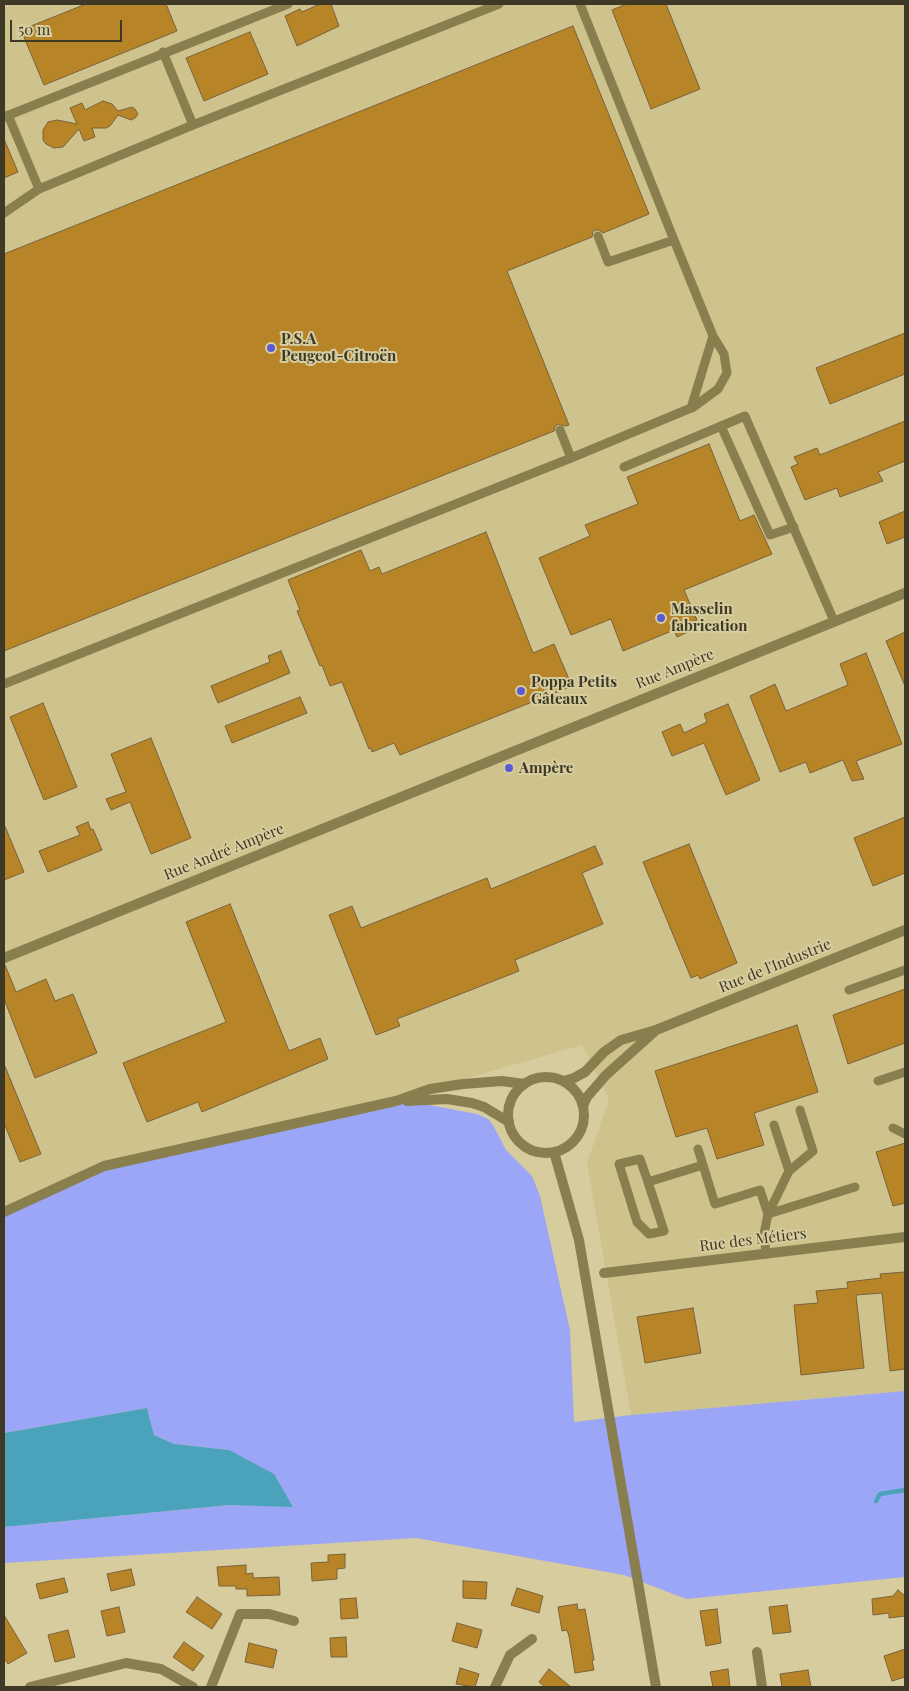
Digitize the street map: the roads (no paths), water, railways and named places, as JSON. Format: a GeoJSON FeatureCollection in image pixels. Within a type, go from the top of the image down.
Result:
{"type":"FeatureCollection","features":[{"type":"Feature","properties":{"kind":"street","name":"Rue Ampère"},"geometry":{"type":"LineString","coordinates":[[456,774],[905,593]]}},
{"type":"Feature","properties":{"kind":"street","name":"Rue André Ampère"},"geometry":{"type":"LineString","coordinates":[[4,958],[456,774]]}},
{"type":"Feature","properties":{"kind":"street","name":"Rue de l'Industrie"},"geometry":{"type":"LineString","coordinates":[[564,1081],[585,1072],[612,1045],[621,1040],[656,1030],[905,930]]}},
{"type":"Feature","properties":{"kind":"street","name":"Rue de l'Industrie"},"geometry":{"type":"LineString","coordinates":[[583,1106],[606,1075],[656,1030]]}},
{"type":"Feature","properties":{"kind":"street"},"geometry":{"type":"LineString","coordinates":[[546,1076],[564,1081],[579,1096],[583,1106],[583,1125],[579,1134],[570,1144],[554,1152],[537,1152],[516,1138],[509,1122],[508,1114],[512,1098],[517,1090],[530,1080],[546,1076]]}},
{"type":"Feature","properties":{"kind":"street"},"geometry":{"type":"LineString","coordinates":[[4,1212],[104,1166],[396,1101],[430,1089],[502,1081],[524,1084]]}},
{"type":"Feature","properties":{"kind":"street"},"geometry":{"type":"LineString","coordinates":[[396,1101],[447,1099],[472,1103],[484,1107],[509,1122]]}},
{"type":"Feature","properties":{"kind":"street"},"geometry":{"type":"LineString","coordinates":[[554,1152],[579,1240],[656,1687]]}},
{"type":"Feature","properties":{"kind":"street","name":"Rue des Métiers"},"geometry":{"type":"LineString","coordinates":[[604,1273],[905,1237]]}},
{"type":"Feature","properties":{"kind":"street"},"geometry":{"type":"LineString","coordinates":[[211,1687],[240,1614],[269,1614],[294,1621]]}},
{"type":"Feature","properties":{"kind":"street"},"geometry":{"type":"LineString","coordinates":[[495,1687],[510,1655],[532,1639]]}},
{"type":"Feature","properties":{"kind":"street"},"geometry":{"type":"LineString","coordinates":[[757,1652],[762,1687]]}},
{"type":"Feature","properties":{"kind":"street"},"geometry":{"type":"LineString","coordinates":[[30,1687],[126,1663],[161,1669],[193,1687]]}},
{"type":"Feature","properties":{"kind":"lane"},"geometry":{"type":"LineString","coordinates":[[39,189],[6,116],[163,52],[288,4]]}},
{"type":"Feature","properties":{"kind":"lane"},"geometry":{"type":"LineString","coordinates":[[4,213],[39,189],[193,125],[499,4]]}},
{"type":"Feature","properties":{"kind":"lane"},"geometry":{"type":"LineString","coordinates":[[4,684],[571,458],[691,408],[718,389],[727,373],[724,354],[713,336],[580,4]]}},
{"type":"Feature","properties":{"kind":"lane"},"geometry":{"type":"LineString","coordinates":[[163,52],[193,125]]}},
{"type":"Feature","properties":{"kind":"lane"},"geometry":{"type":"LineString","coordinates":[[598,236],[608,262],[674,240]]}},
{"type":"Feature","properties":{"kind":"lane"},"geometry":{"type":"LineString","coordinates":[[691,408],[713,336]]}},
{"type":"Feature","properties":{"kind":"lane"},"geometry":{"type":"LineString","coordinates":[[624,467],[745,416],[834,621]]}},
{"type":"Feature","properties":{"kind":"lane"},"geometry":{"type":"LineString","coordinates":[[722,426],[770,535],[794,527]]}},
{"type":"Feature","properties":{"kind":"lane"},"geometry":{"type":"LineString","coordinates":[[560,430],[571,458]]}},
{"type":"Feature","properties":{"kind":"lane"},"geometry":{"type":"LineString","coordinates":[[849,990],[905,970]]}},
{"type":"Feature","properties":{"kind":"lane"},"geometry":{"type":"LineString","coordinates":[[878,1081],[905,1072]]}},
{"type":"Feature","properties":{"kind":"lane"},"geometry":{"type":"LineString","coordinates":[[766,1254],[764,1234],[768,1214],[789,1171],[813,1150],[800,1110]]}},
{"type":"Feature","properties":{"kind":"lane"},"geometry":{"type":"LineString","coordinates":[[774,1125],[789,1171]]}},
{"type":"Feature","properties":{"kind":"lane"},"geometry":{"type":"LineString","coordinates":[[893,1128],[905,1134]]}},
{"type":"Feature","properties":{"kind":"lane"},"geometry":{"type":"LineString","coordinates":[[698,1148],[715,1204],[760,1190],[768,1214]]}},
{"type":"Feature","properties":{"kind":"lane"},"geometry":{"type":"LineString","coordinates":[[640,1159],[648,1182],[664,1231],[649,1234],[637,1222],[619,1164],[640,1159]]}},
{"type":"Feature","properties":{"kind":"lane"},"geometry":{"type":"LineString","coordinates":[[648,1182],[703,1165]]}},
{"type":"Feature","properties":{"kind":"lane"},"geometry":{"type":"LineString","coordinates":[[768,1214],[855,1187]]}},
{"type":"Feature","properties":{"kind":"waterway"},"geometry":{"type":"LineString","coordinates":[[876,1501],[880,1494],[905,1490]]}},
{"type":"Feature","properties":{"kind":"place","name":"P.S.A Peugeot-Citroën"},"geometry":{"type":"Point","coordinates":[271,348]}},
{"type":"Feature","properties":{"kind":"place","name":"Masselin fabrication"},"geometry":{"type":"Point","coordinates":[661,618]}},
{"type":"Feature","properties":{"kind":"place","name":"Poppa Petits Gâteaux"},"geometry":{"type":"Point","coordinates":[521,691]}},
{"type":"Feature","properties":{"kind":"place","name":"Ampère"},"geometry":{"type":"Point","coordinates":[509,768]}}]}
